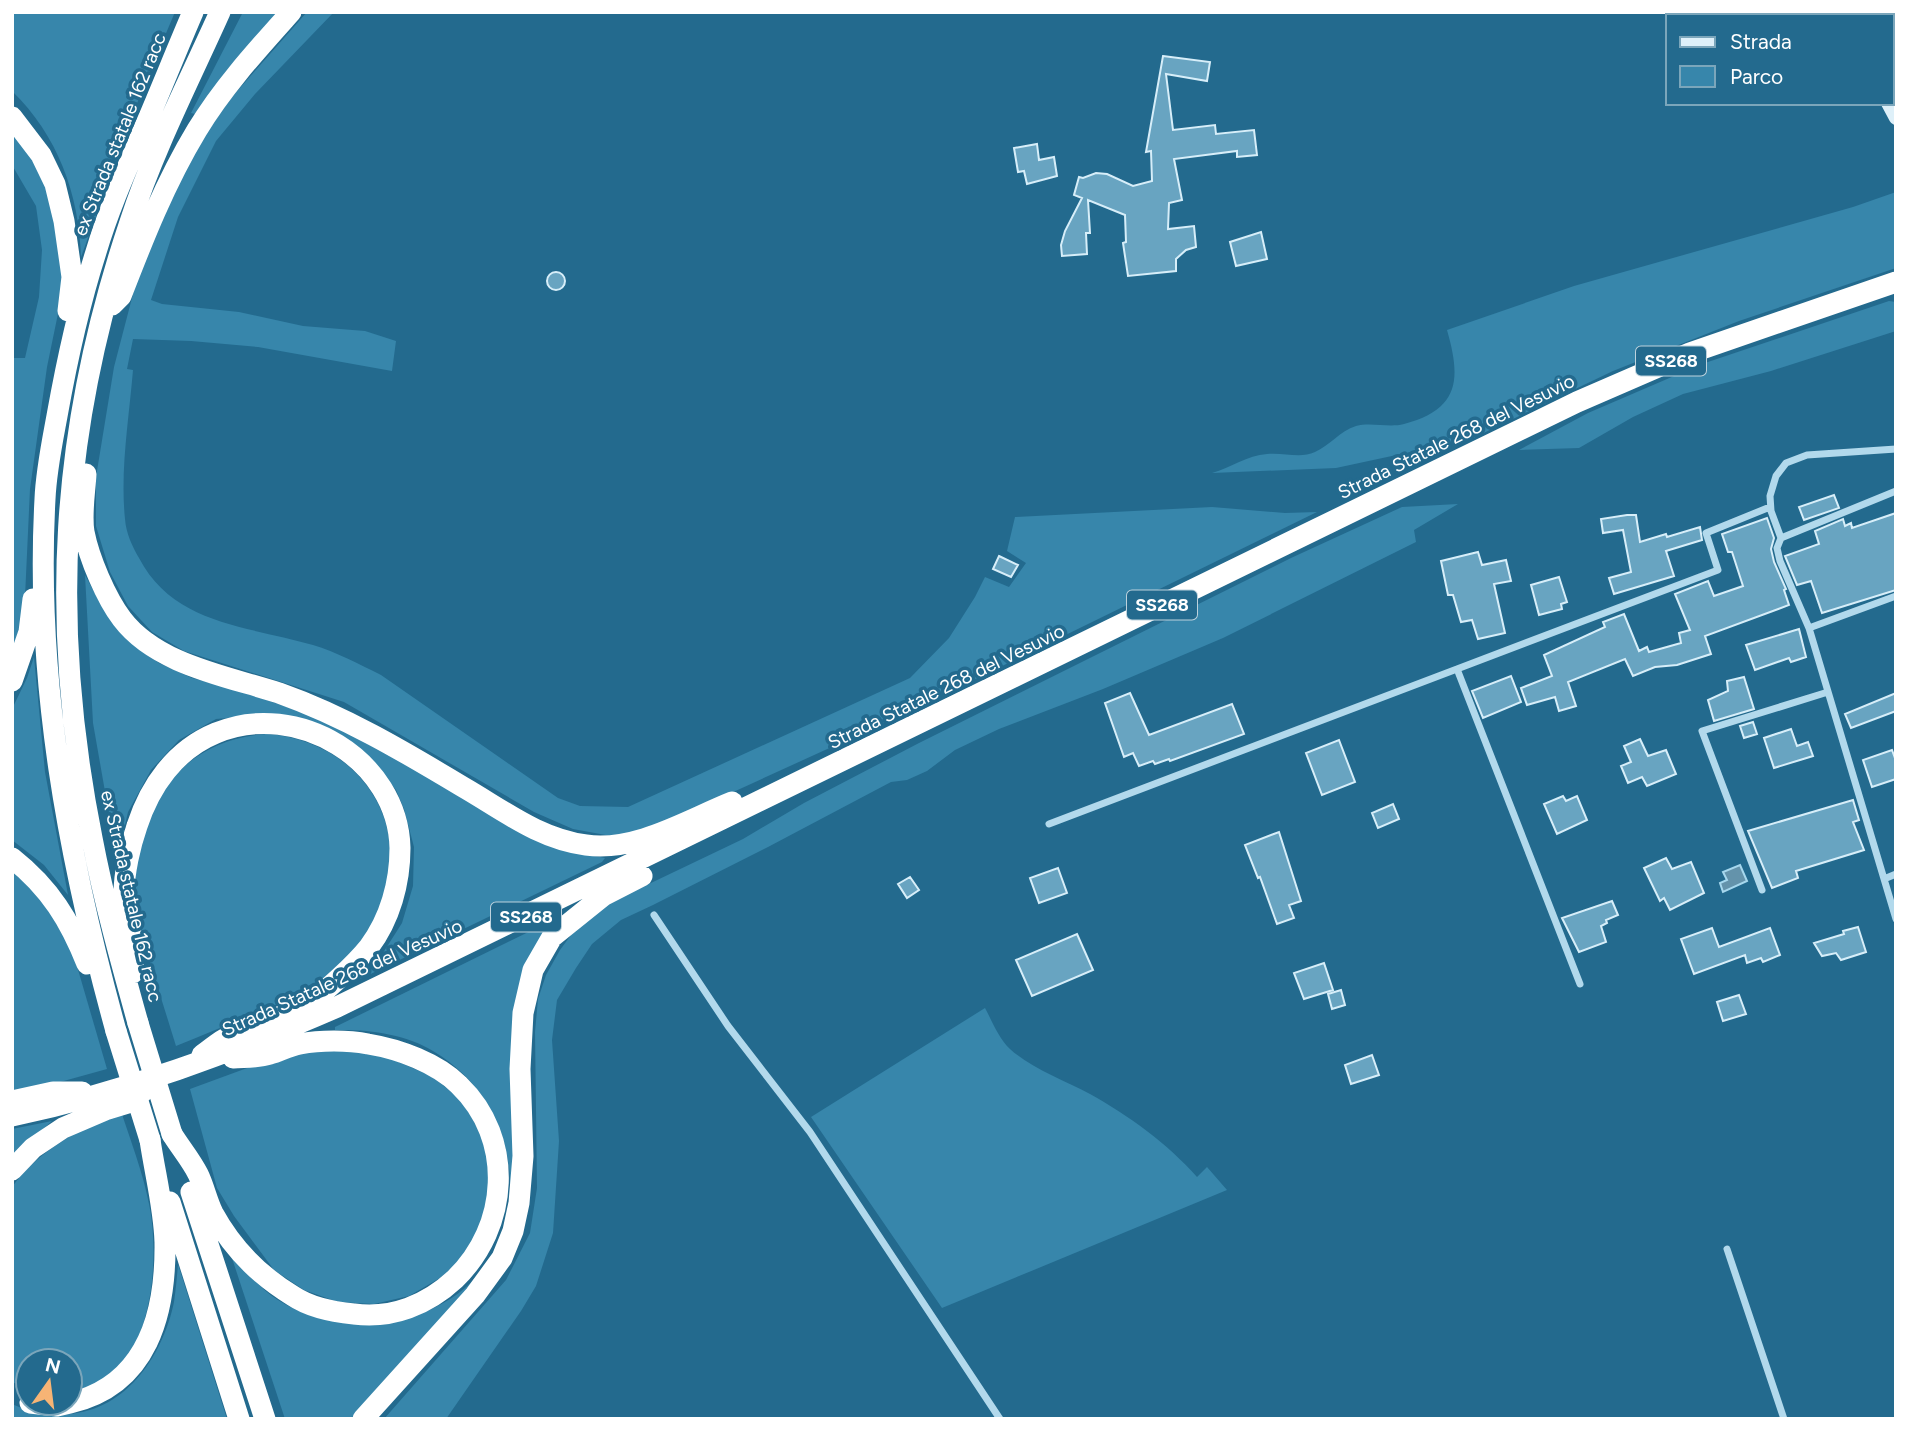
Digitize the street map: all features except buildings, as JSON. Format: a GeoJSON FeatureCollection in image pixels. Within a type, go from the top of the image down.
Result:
{"type":"FeatureCollection","features":[{"type":"Feature","properties":{"kind":"highway","name":"ex Strada statale 162 racc"},"geometry":{"type":"LineString","coordinates":[[194,12],[115,196],[79,310],[54,432],[45,497],[44,624],[47,679],[58,770],[84,909],[116,1031],[239,1419]]}},
{"type":"Feature","properties":{"kind":"highway","name":"ex Strada statale 162 racc"},"geometry":{"type":"LineString","coordinates":[[220,12],[156,152],[130,221],[101,317],[87,375],[75,449],[69,501],[66,598],[74,726],[92,836],[112,928],[172,1134],[265,1419]]}},
{"type":"Feature","properties":{"kind":"highway"},"geometry":{"type":"LineString","coordinates":[[101,317],[121,296],[157,207],[198,129],[241,68],[291,12]]}},
{"type":"Feature","properties":{"kind":"highway"},"geometry":{"type":"LineString","coordinates":[[12,117],[41,155],[55,184],[64,221],[72,277],[61,340],[54,432]]}},
{"type":"Feature","properties":{"kind":"highway","name":"Strada Statale 268 del Vesuvio"},"geometry":{"type":"LineString","coordinates":[[12,1116],[112,1092],[213,1059],[348,1002],[1577,402],[1690,353],[1894,283]]}},
{"type":"Feature","properties":{"kind":"highway"},"geometry":{"type":"LineString","coordinates":[[87,375],[88,457],[84,532],[95,568],[123,620],[147,642],[176,659],[340,717],[483,798],[526,827],[589,846],[618,846],[645,839],[755,792],[830,768]]}},
{"type":"Feature","properties":{"kind":"highway"},"geometry":{"type":"LineString","coordinates":[[12,681],[29,632],[35,527],[45,497]]}},
{"type":"Feature","properties":{"kind":"highway"},"geometry":{"type":"LineString","coordinates":[[12,1170],[33,1148],[63,1128],[128,1102],[226,1038],[307,1004],[321,994],[369,947],[388,913],[398,886],[400,830],[384,789],[362,763],[334,741],[303,729],[271,724],[217,732],[194,745],[160,777],[146,800],[132,842],[124,893],[130,927],[138,1023]]}},
{"type":"Feature","properties":{"kind":"highway"},"geometry":{"type":"LineString","coordinates":[[363,1419],[458,1315],[502,1258],[513,1231],[522,1167],[520,1069],[523,1013],[533,970],[552,937],[603,896],[712,838],[776,794]]}},
{"type":"Feature","properties":{"kind":"highway"},"geometry":{"type":"LineString","coordinates":[[12,858],[35,876],[60,909],[77,939],[116,1031]]}},
{"type":"Feature","properties":{"kind":"highway"},"geometry":{"type":"LineString","coordinates":[[172,1134],[198,1173],[213,1213],[242,1255],[295,1298],[330,1312],[368,1316],[406,1311],[440,1293],[467,1267],[488,1236],[495,1209],[499,1173],[492,1137],[471,1099],[459,1084],[442,1072],[408,1055],[368,1044],[299,1044],[266,1056],[213,1059]]}},
{"type":"Feature","properties":{"kind":"highway"},"geometry":{"type":"LineString","coordinates":[[12,1101],[53,1091],[112,1092]]}},
{"type":"Feature","properties":{"kind":"highway"},"geometry":{"type":"LineString","coordinates":[[84,1400],[110,1389],[134,1367],[150,1337],[162,1298],[165,1241],[150,1140]]}},
{"type":"Feature","properties":{"kind":"street"},"geometry":{"type":"LineString","coordinates":[[1782,538],[1770,507],[1770,496],[1776,476],[1786,463],[1807,455],[1896,449]]}},
{"type":"Feature","properties":{"kind":"street"},"geometry":{"type":"LineString","coordinates":[[1896,491],[1782,538],[1777,548],[1809,628],[1896,919]]}},
{"type":"Feature","properties":{"kind":"street"},"geometry":{"type":"LineString","coordinates":[[1049,824],[1718,570],[1706,533],[1770,507]]}},
{"type":"Feature","properties":{"kind":"street"},"geometry":{"type":"LineString","coordinates":[[1809,628],[1896,596]]}},
{"type":"Feature","properties":{"kind":"street"},"geometry":{"type":"LineString","coordinates":[[1457,670],[1580,984]]}},
{"type":"Feature","properties":{"kind":"street"},"geometry":{"type":"LineString","coordinates":[[1762,890],[1702,731],[1828,692]]}},
{"type":"Feature","properties":{"kind":"street"},"geometry":{"type":"LineString","coordinates":[[1884,879],[1896,874]]}},
{"type":"Feature","properties":{"kind":"street"},"geometry":{"type":"LineString","coordinates":[[654,915],[728,1026],[810,1132],[1000,1419]]}},
{"type":"Feature","properties":{"kind":"street"},"geometry":{"type":"LineString","coordinates":[[1727,1249],[1784,1419]]}},
{"type":"Feature","properties":{"kind":"green space"},"geometry":{"type":"Polygon","coordinates":[[[12,12],[175,12],[142,90],[81,257],[76,211],[63,167],[42,127],[12,91],[12,12]]]}},
{"type":"Feature","properties":{"kind":"green space"},"geometry":{"type":"Polygon","coordinates":[[[243,12],[278,12],[227,70],[195,114],[191,113],[243,12]]]}},
{"type":"Feature","properties":{"kind":"green space"},"geometry":{"type":"Polygon","coordinates":[[[307,12],[334,12],[255,94],[216,141],[178,217],[151,300],[162,304],[239,312],[303,326],[365,331],[396,341],[392,371],[258,347],[133,339],[127,369],[133,370],[124,482],[128,534],[136,553],[154,580],[172,597],[192,610],[215,620],[322,648],[381,675],[558,798],[580,806],[628,807],[910,678],[949,638],[985,577],[1009,587],[1026,563],[1007,551],[1015,517],[1212,507],[1285,513],[1317,512],[904,714],[641,834],[611,836],[573,829],[534,812],[344,702],[184,651],[152,632],[128,606],[110,572],[96,526],[96,477],[114,367],[139,271],[167,200],[205,135],[231,98],[307,12]]]}},
{"type":"Feature","properties":{"kind":"green space"},"geometry":{"type":"Polygon","coordinates":[[[12,125],[47,184],[63,271],[61,299],[47,367],[30,489],[25,597],[21,623],[12,651],[12,358],[25,358],[39,297],[42,250],[36,206],[12,165],[12,125]]]}},
{"type":"Feature","properties":{"kind":"green space"},"geometry":{"type":"Polygon","coordinates":[[[1896,192],[1896,268],[1739,321],[1613,371],[1471,439],[1336,468],[1212,473],[1260,455],[1309,454],[1356,426],[1404,424],[1436,410],[1446,401],[1452,390],[1454,377],[1447,330],[1574,286],[1853,207],[1896,192]]]}},
{"type":"Feature","properties":{"kind":"green space"},"geometry":{"type":"Polygon","coordinates":[[[1889,301],[1896,302],[1896,331],[1771,371],[1683,394],[1633,417],[1579,448],[1519,450],[1588,413],[1702,364],[1889,301]]]}},
{"type":"Feature","properties":{"kind":"green space"},"geometry":{"type":"Polygon","coordinates":[[[1458,504],[1414,530],[1416,542],[1223,638],[999,729],[955,750],[927,771],[907,780],[891,782],[621,920],[592,944],[557,1000],[552,1040],[559,1141],[553,1233],[536,1286],[446,1419],[384,1419],[506,1280],[530,1233],[537,1188],[535,1032],[538,999],[546,975],[560,950],[571,935],[607,904],[743,839],[804,803],[919,743],[1291,558],[1402,507],[1458,504]]]}},
{"type":"Feature","properties":{"kind":"green space"},"geometry":{"type":"Polygon","coordinates":[[[85,575],[104,610],[144,653],[159,663],[192,678],[323,719],[565,850],[605,858],[602,862],[352,983],[381,956],[402,923],[413,886],[414,847],[404,809],[396,790],[371,759],[340,734],[262,715],[216,719],[179,740],[151,770],[128,812],[117,860],[93,723],[85,575]]]}},
{"type":"Feature","properties":{"kind":"green space"},"geometry":{"type":"Polygon","coordinates":[[[34,657],[45,772],[68,895],[44,865],[12,840],[12,709],[34,657]]]}},
{"type":"Feature","properties":{"kind":"green space"},"geometry":{"type":"Polygon","coordinates":[[[266,734],[297,739],[324,750],[348,765],[367,786],[381,809],[389,836],[391,866],[385,897],[378,915],[361,941],[342,964],[318,986],[176,1046],[137,919],[135,885],[147,822],[160,795],[179,772],[203,753],[232,740],[266,734]]]}},
{"type":"Feature","properties":{"kind":"green space"},"geometry":{"type":"Polygon","coordinates":[[[12,866],[49,909],[72,949],[107,1069],[42,1087],[12,1092],[12,866]]]}},
{"type":"Feature","properties":{"kind":"green space"},"geometry":{"type":"Polygon","coordinates":[[[557,918],[532,958],[515,1206],[497,1255],[356,1419],[285,1419],[228,1246],[263,1288],[278,1300],[305,1313],[334,1321],[365,1324],[396,1320],[425,1312],[452,1298],[475,1278],[493,1253],[504,1225],[510,1197],[504,1140],[493,1114],[477,1090],[457,1068],[411,1040],[360,1030],[335,1030],[335,1027],[557,918]]]}},
{"type":"Feature","properties":{"kind":"green space"},"geometry":{"type":"Polygon","coordinates":[[[985,1008],[1002,1040],[1019,1056],[1119,1111],[1173,1153],[1197,1177],[1207,1167],[1227,1190],[942,1308],[811,1117],[985,1008]]]}},
{"type":"Feature","properties":{"kind":"green space"},"geometry":{"type":"Polygon","coordinates":[[[313,1051],[380,1054],[431,1076],[458,1097],[488,1150],[488,1203],[476,1237],[454,1266],[440,1278],[409,1296],[374,1304],[338,1302],[304,1290],[274,1270],[217,1188],[190,1089],[280,1056],[313,1051]]]}},
{"type":"Feature","properties":{"kind":"green space"},"geometry":{"type":"Polygon","coordinates":[[[121,1111],[144,1181],[153,1245],[151,1291],[146,1313],[130,1353],[113,1374],[101,1381],[84,1388],[84,1347],[14,1347],[14,1383],[12,1187],[48,1151],[121,1111]]]}},
{"type":"Feature","properties":{"kind":"green space"},"geometry":{"type":"Polygon","coordinates":[[[52,1121],[12,1157],[12,1129],[52,1121]]]}},
{"type":"Feature","properties":{"kind":"green space"},"geometry":{"type":"Polygon","coordinates":[[[178,1264],[227,1419],[12,1419],[12,1404],[14,1417],[84,1417],[84,1411],[99,1407],[118,1396],[148,1364],[168,1324],[174,1302],[178,1264]]]}},
{"type":"Feature","properties":{"kind":"shaded area"},"geometry":{"type":"Polygon","coordinates":[[[1740,865],[1747,881],[1723,892],[1720,883],[1727,880],[1723,872],[1740,865]]]}}]}
